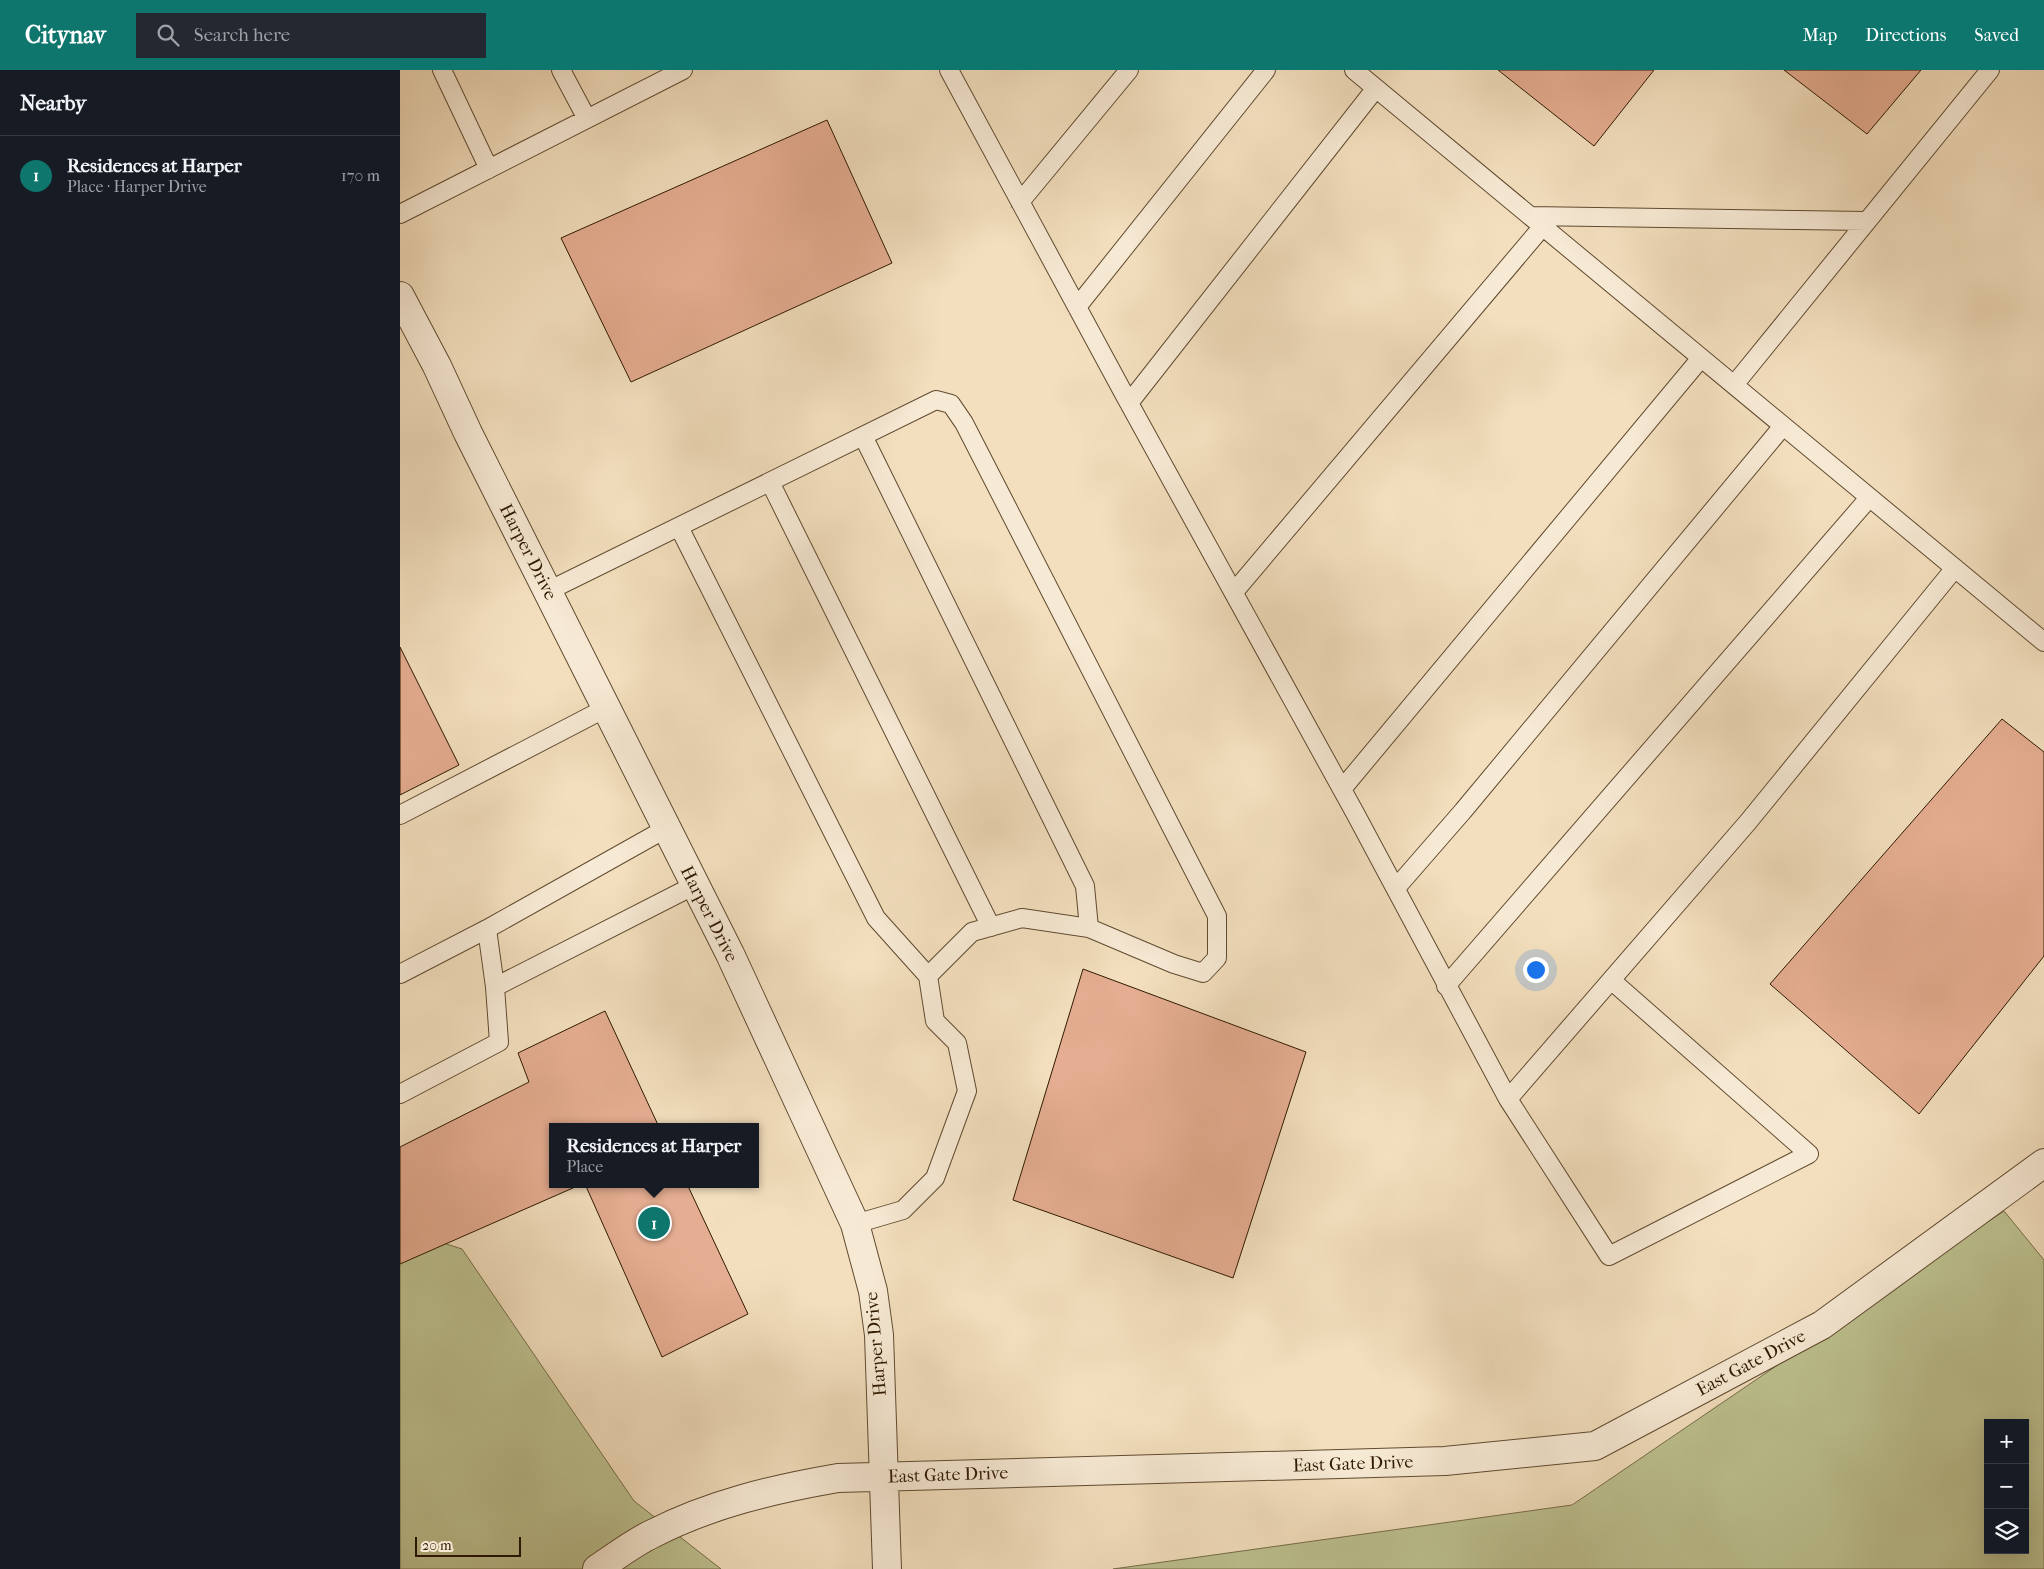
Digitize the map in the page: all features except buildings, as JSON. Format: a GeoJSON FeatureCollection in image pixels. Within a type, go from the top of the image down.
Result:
{"type":"FeatureCollection","features":[{"type":"Feature","properties":{"kind":"street","name":"Harper Drive"},"geometry":{"type":"LineString","coordinates":[[400,296],[437,366],[468,433],[730,954],[855,1224],[873,1291],[879,1335],[887,1569]]}},
{"type":"Feature","properties":{"kind":"street","name":"East Gate Drive"},"geometry":{"type":"LineString","coordinates":[[597,1569],[651,1534],[714,1508],[775,1489],[838,1478],[1445,1461],[1595,1446],[1822,1325],[2044,1163]]}},
{"type":"Feature","properties":{"kind":"lane"},"geometry":{"type":"LineString","coordinates":[[442,70],[489,169]]}},
{"type":"Feature","properties":{"kind":"lane"},"geometry":{"type":"LineString","coordinates":[[561,70],[587,119]]}},
{"type":"Feature","properties":{"kind":"lane"},"geometry":{"type":"LineString","coordinates":[[949,70],[1129,403],[1396,888],[1446,986],[1508,1099],[1609,1256],[1809,1154],[1611,980]]}},
{"type":"Feature","properties":{"kind":"lane"},"geometry":{"type":"LineString","coordinates":[[1020,202],[1129,70]]}},
{"type":"Feature","properties":{"kind":"lane"},"geometry":{"type":"LineString","coordinates":[[1077,307],[1266,70]]}},
{"type":"Feature","properties":{"kind":"lane"},"geometry":{"type":"LineString","coordinates":[[1354,70],[2044,642]]}},
{"type":"Feature","properties":{"kind":"lane"},"geometry":{"type":"LineString","coordinates":[[1734,385],[1990,70]]}},
{"type":"Feature","properties":{"kind":"lane"},"geometry":{"type":"LineString","coordinates":[[400,214],[678,71]]}},
{"type":"Feature","properties":{"kind":"lane"},"geometry":{"type":"LineString","coordinates":[[1129,403],[1376,88]]}},
{"type":"Feature","properties":{"kind":"lane"},"geometry":{"type":"LineString","coordinates":[[1536,221],[1867,220]]}},
{"type":"Feature","properties":{"kind":"lane"},"geometry":{"type":"LineString","coordinates":[[1234,592],[1536,221]]}},
{"type":"Feature","properties":{"kind":"lane"},"geometry":{"type":"LineString","coordinates":[[1342,789],[1701,358]]}},
{"type":"Feature","properties":{"kind":"lane"},"geometry":{"type":"LineString","coordinates":[[548,592],[936,400],[951,404],[964,423],[1216,916],[1217,958],[1203,972],[1174,964],[1089,928],[1022,918],[972,932],[928,976]]}},
{"type":"Feature","properties":{"kind":"lane"},"geometry":{"type":"LineString","coordinates":[[1396,888],[1783,426]]}},
{"type":"Feature","properties":{"kind":"lane"},"geometry":{"type":"LineString","coordinates":[[863,436],[1085,886],[1089,928]]}},
{"type":"Feature","properties":{"kind":"lane"},"geometry":{"type":"LineString","coordinates":[[770,482],[991,927]]}},
{"type":"Feature","properties":{"kind":"lane"},"geometry":{"type":"LineString","coordinates":[[1446,986],[1869,498]]}},
{"type":"Feature","properties":{"kind":"lane"},"geometry":{"type":"LineString","coordinates":[[679,527],[876,918],[928,976],[935,1021],[957,1043],[967,1092],[935,1178],[903,1210],[855,1224]]}},
{"type":"Feature","properties":{"kind":"lane"},"geometry":{"type":"LineString","coordinates":[[1508,1099],[1748,822],[1955,568]]}},
{"type":"Feature","properties":{"kind":"lane"},"geometry":{"type":"LineString","coordinates":[[400,814],[606,708]]}},
{"type":"Feature","properties":{"kind":"lane"},"geometry":{"type":"LineString","coordinates":[[400,974],[487,929],[667,828]]}},
{"type":"Feature","properties":{"kind":"lane"},"geometry":{"type":"LineString","coordinates":[[496,987],[695,885]]}},
{"type":"Feature","properties":{"kind":"lane"},"geometry":{"type":"LineString","coordinates":[[400,1094],[499,1042],[496,987],[487,929]]}},
{"type":"Feature","properties":{"kind":"green space"},"geometry":{"type":"Polygon","coordinates":[[[2004,1211],[2044,1260],[2044,1569],[1113,1569],[1572,1505],[2004,1211]]]}},
{"type":"Feature","properties":{"kind":"green space"},"geometry":{"type":"Polygon","coordinates":[[[400,1229],[462,1249],[634,1501],[721,1569],[400,1569],[400,1229]]]}},
{"type":"Feature","properties":{"kind":"place","name":"Residences at Harper"},"geometry":{"type":"Point","coordinates":[654,1223]}}]}
